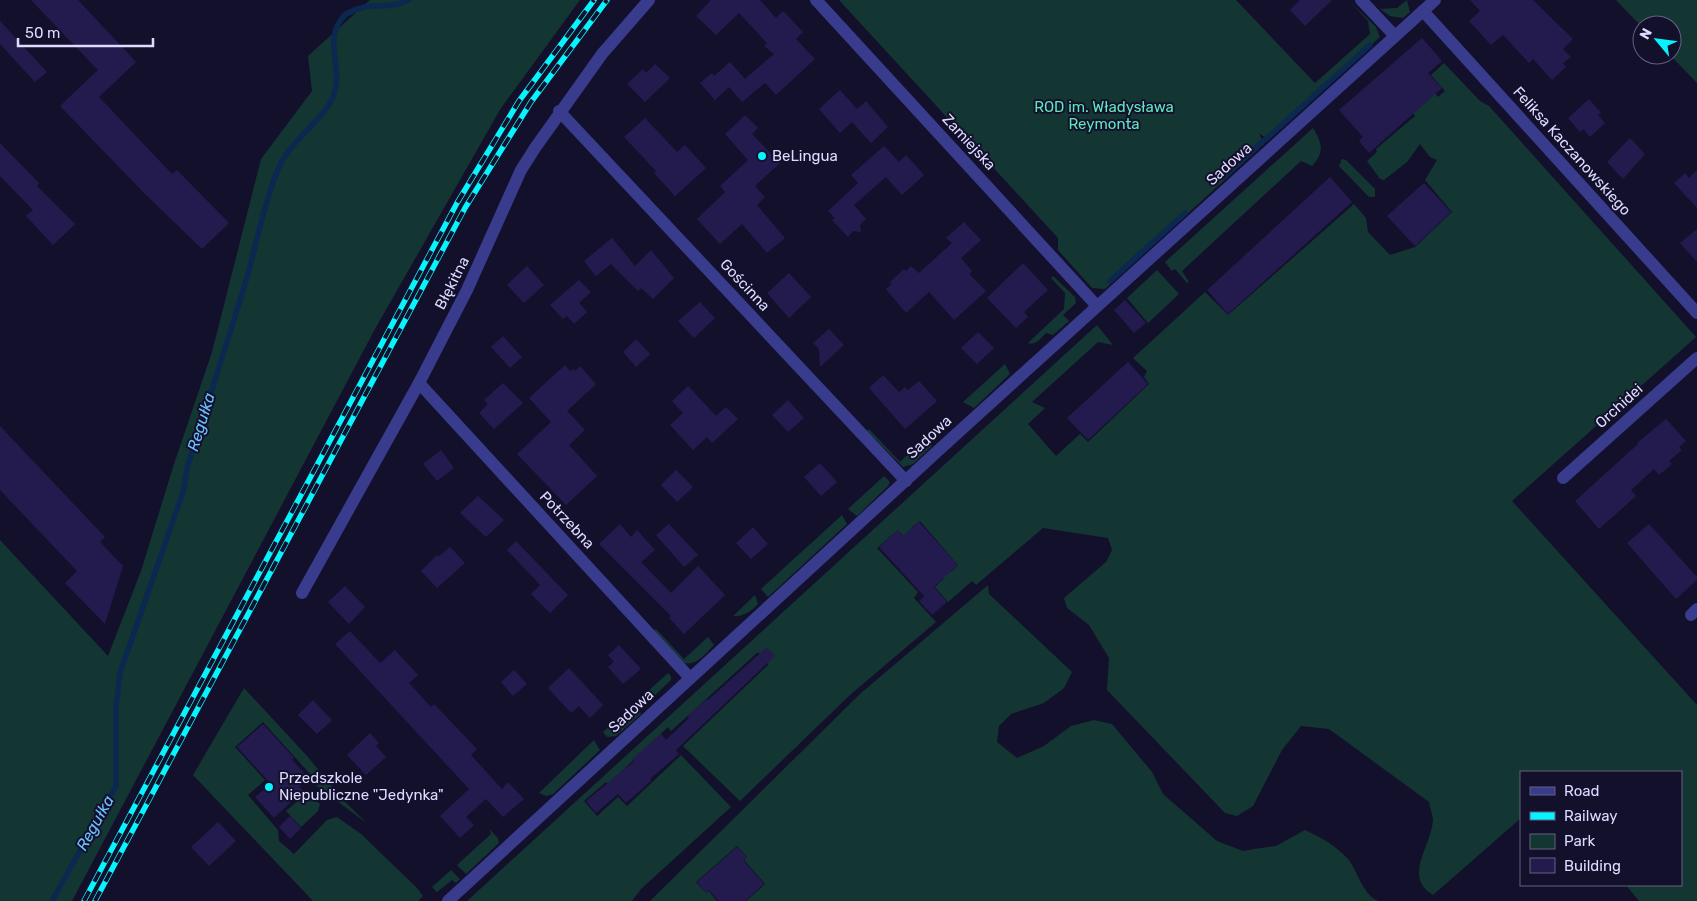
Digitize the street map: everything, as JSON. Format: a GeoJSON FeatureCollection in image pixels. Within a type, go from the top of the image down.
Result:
{"type":"FeatureCollection","features":[{"type":"Feature","properties":{"kind":"street","name":"Błękitna"},"geometry":{"type":"LineString","coordinates":[[302,593],[419,383],[492,239],[521,170],[559,111],[602,54],[649,0]]}},
{"type":"Feature","properties":{"kind":"street","name":"Zamiejska"},"geometry":{"type":"LineString","coordinates":[[816,0],[1097,306]]}},
{"type":"Feature","properties":{"kind":"street"},"geometry":{"type":"LineString","coordinates":[[1361,0],[1395,36]]}},
{"type":"Feature","properties":{"kind":"street","name":"Sadowa"},"geometry":{"type":"LineString","coordinates":[[448,901],[1097,306],[1435,0]]}},
{"type":"Feature","properties":{"kind":"street","name":"Feliksa Kaczanowskiego"},"geometry":{"type":"LineString","coordinates":[[1423,11],[1697,313]]}},
{"type":"Feature","properties":{"kind":"street","name":"Gościnna"},"geometry":{"type":"LineString","coordinates":[[559,111],[906,481]]}},
{"type":"Feature","properties":{"kind":"street","name":"Orchidei"},"geometry":{"type":"LineString","coordinates":[[1563,478],[1697,358]]}},
{"type":"Feature","properties":{"kind":"street","name":"Potrzebna"},"geometry":{"type":"LineString","coordinates":[[419,383],[690,678]]}},
{"type":"Feature","properties":{"kind":"green space"},"geometry":{"type":"Polygon","coordinates":[[[370,0],[580,0],[501,108],[375,329],[72,901],[0,901],[0,540],[108,656],[141,571],[173,467],[212,352],[261,159],[312,91],[308,56],[370,0]]]}},
{"type":"Feature","properties":{"kind":"green space","name":"ROD im. Władysława Reymonta"},"geometry":{"type":"Polygon","coordinates":[[[839,0],[1236,0],[1315,83],[1370,34],[1368,21],[1348,0],[1376,27],[1380,37],[1268,140],[1259,133],[1264,144],[1105,289],[1092,288],[1058,250],[1058,238],[839,0]]]}},
{"type":"Feature","properties":{"kind":"green space"},"geometry":{"type":"Polygon","coordinates":[[[1407,0],[1410,12],[1403,18],[1390,16],[1380,9],[1397,8],[1407,0]]]}},
{"type":"Feature","properties":{"kind":"green space"},"geometry":{"type":"Polygon","coordinates":[[[1616,0],[1697,0],[1697,83],[1680,65],[1682,65],[1682,15],[1632,15],[1632,17],[1616,0]]]}},
{"type":"Feature","properties":{"kind":"green space"},"geometry":{"type":"Polygon","coordinates":[[[1444,63],[1480,101],[1489,106],[1696,337],[1512,501],[1697,705],[1697,901],[1639,901],[1627,886],[1682,886],[1682,771],[1520,771],[1520,819],[1433,895],[1424,888],[1419,871],[1433,821],[1429,802],[1329,729],[1301,726],[1282,750],[1253,806],[1237,816],[1225,813],[1107,690],[1109,658],[1089,625],[1067,608],[1064,598],[1106,562],[1112,550],[1108,538],[1043,528],[976,585],[972,581],[948,602],[935,587],[944,578],[898,530],[877,548],[918,592],[914,598],[936,622],[851,694],[740,801],[683,746],[769,664],[758,652],[671,731],[668,727],[608,784],[606,782],[584,801],[597,816],[618,797],[627,806],[681,755],[731,807],[641,889],[632,901],[467,901],[1097,325],[1113,345],[1098,342],[1032,402],[1045,408],[1028,424],[1056,456],[1080,434],[1088,442],[1149,384],[1144,377],[1147,371],[1133,358],[1205,292],[1228,315],[1354,204],[1366,218],[1368,232],[1390,255],[1415,247],[1452,212],[1425,180],[1437,160],[1430,157],[1420,144],[1407,162],[1384,180],[1380,179],[1367,161],[1377,152],[1376,149],[1415,116],[1413,113],[1435,93],[1438,97],[1445,91],[1431,75],[1444,63]],[[920,521],[911,528],[951,572],[958,565],[920,521]]]}},
{"type":"Feature","properties":{"kind":"green space"},"geometry":{"type":"Polygon","coordinates":[[[1313,128],[1321,147],[1319,156],[1312,166],[1301,161],[1182,271],[1189,282],[1187,283],[1175,269],[1172,271],[1165,262],[1313,128]]]}},
{"type":"Feature","properties":{"kind":"green space"},"geometry":{"type":"Polygon","coordinates":[[[1342,159],[1346,160],[1375,189],[1375,197],[1369,197],[1339,166],[1342,159]]]}},
{"type":"Feature","properties":{"kind":"green space"},"geometry":{"type":"Polygon","coordinates":[[[1157,270],[1179,294],[1148,323],[1127,298],[1157,270]]]}},
{"type":"Feature","properties":{"kind":"green space"},"geometry":{"type":"Polygon","coordinates":[[[1053,276],[1075,297],[1076,303],[1063,315],[1069,321],[1053,335],[1046,333],[1035,342],[1028,343],[1064,309],[1065,293],[1051,278],[1053,276]]]}},
{"type":"Feature","properties":{"kind":"green space"},"geometry":{"type":"Polygon","coordinates":[[[1005,364],[1010,374],[974,408],[963,402],[1005,364]]]}},
{"type":"Feature","properties":{"kind":"green space"},"geometry":{"type":"Polygon","coordinates":[[[869,429],[900,462],[925,438],[932,446],[913,464],[903,467],[867,431],[869,429]]]}},
{"type":"Feature","properties":{"kind":"green space"},"geometry":{"type":"Polygon","coordinates":[[[884,476],[890,482],[888,486],[857,516],[848,509],[884,476]]]}},
{"type":"Feature","properties":{"kind":"green space"},"geometry":{"type":"Polygon","coordinates":[[[842,515],[847,524],[768,597],[761,589],[842,515]]]}},
{"type":"Feature","properties":{"kind":"green space"},"geometry":{"type":"Polygon","coordinates":[[[988,585],[989,594],[1072,672],[1064,688],[1044,703],[1011,714],[999,726],[997,742],[1017,758],[1044,746],[1071,726],[1094,720],[1112,724],[1152,772],[1163,794],[1217,841],[1243,851],[1276,846],[1305,830],[1328,842],[1343,854],[1352,864],[1368,893],[1378,901],[746,901],[765,884],[744,860],[747,857],[737,846],[696,882],[706,893],[709,891],[717,901],[650,901],[860,694],[988,585]]]}},
{"type":"Feature","properties":{"kind":"green space"},"geometry":{"type":"Polygon","coordinates":[[[755,595],[758,604],[756,606],[743,615],[733,616],[755,595]]]}},
{"type":"Feature","properties":{"kind":"green space"},"geometry":{"type":"Polygon","coordinates":[[[656,629],[684,659],[708,637],[714,645],[697,661],[684,663],[652,632],[656,629]]]}},
{"type":"Feature","properties":{"kind":"green space"},"geometry":{"type":"Polygon","coordinates":[[[668,673],[671,676],[671,680],[652,698],[647,692],[668,673]]]}},
{"type":"Feature","properties":{"kind":"green space","name":"Przedszkole Niepubliczne \"Jedynka\""},"geometry":{"type":"Polygon","coordinates":[[[244,688],[308,757],[342,799],[368,824],[314,784],[311,775],[263,722],[235,747],[265,780],[248,795],[278,830],[279,841],[294,854],[327,820],[337,817],[361,834],[417,888],[423,896],[418,901],[313,901],[193,775],[244,688]]]}},
{"type":"Feature","properties":{"kind":"green space"},"geometry":{"type":"Polygon","coordinates":[[[636,703],[641,714],[616,736],[607,737],[603,732],[636,703]]]}},
{"type":"Feature","properties":{"kind":"green space"},"geometry":{"type":"Polygon","coordinates":[[[594,740],[600,750],[553,794],[546,796],[539,793],[594,740]]]}},
{"type":"Feature","properties":{"kind":"green space"},"geometry":{"type":"Polygon","coordinates":[[[306,794],[320,804],[318,811],[301,827],[286,811],[306,794]]]}},
{"type":"Feature","properties":{"kind":"green space"},"geometry":{"type":"Polygon","coordinates":[[[489,829],[498,838],[499,843],[466,874],[457,865],[491,834],[489,829]]]}},
{"type":"Feature","properties":{"kind":"green space"},"geometry":{"type":"Polygon","coordinates":[[[451,870],[460,879],[456,883],[452,880],[437,892],[432,887],[451,870]]]}},
{"type":"Feature","properties":{"kind":"building"},"geometry":{"type":"Polygon","coordinates":[[[31,0],[78,0],[136,62],[99,97],[172,174],[177,170],[229,223],[202,249],[144,193],[60,106],[98,70],[31,0]]]}},
{"type":"Feature","properties":{"kind":"building"},"geometry":{"type":"Polygon","coordinates":[[[711,0],[760,0],[776,18],[783,11],[803,32],[796,39],[815,59],[776,95],[765,83],[742,102],[729,87],[715,100],[700,83],[712,73],[714,76],[730,62],[745,79],[774,54],[764,46],[767,43],[739,13],[716,35],[696,16],[711,0]]]}},
{"type":"Feature","properties":{"kind":"building"},"geometry":{"type":"Polygon","coordinates":[[[1300,0],[1332,0],[1305,26],[1290,10],[1300,0]]]}},
{"type":"Feature","properties":{"kind":"building"},"geometry":{"type":"Polygon","coordinates":[[[1470,0],[1533,0],[1573,39],[1563,49],[1571,57],[1563,63],[1566,67],[1552,80],[1533,59],[1529,63],[1503,35],[1491,45],[1469,21],[1480,11],[1470,0]]]}},
{"type":"Feature","properties":{"kind":"building"},"geometry":{"type":"Polygon","coordinates":[[[0,21],[47,72],[35,82],[0,44],[0,21]]]}},
{"type":"Feature","properties":{"kind":"building"},"geometry":{"type":"Polygon","coordinates":[[[1422,38],[1442,61],[1428,73],[1442,88],[1369,153],[1359,141],[1363,137],[1339,110],[1422,38]]]}},
{"type":"Feature","properties":{"kind":"building"},"geometry":{"type":"Polygon","coordinates":[[[655,64],[670,78],[645,102],[627,84],[643,69],[646,73],[655,64]]]}},
{"type":"Feature","properties":{"kind":"building"},"geometry":{"type":"Polygon","coordinates":[[[840,90],[857,109],[866,101],[888,127],[871,143],[852,122],[840,133],[819,109],[840,90]]]}},
{"type":"Feature","properties":{"kind":"building"},"geometry":{"type":"Polygon","coordinates":[[[1589,99],[1601,113],[1598,115],[1605,123],[1590,137],[1583,129],[1580,132],[1568,118],[1589,99]]]}},
{"type":"Feature","properties":{"kind":"building"},"geometry":{"type":"Polygon","coordinates":[[[745,115],[758,128],[752,134],[780,163],[755,186],[765,197],[757,205],[785,238],[767,253],[742,224],[720,244],[697,219],[725,192],[720,186],[748,160],[725,134],[745,115]]]}},
{"type":"Feature","properties":{"kind":"building"},"geometry":{"type":"Polygon","coordinates":[[[645,118],[677,152],[685,145],[706,168],[675,196],[654,173],[656,171],[624,137],[645,118]]]}},
{"type":"Feature","properties":{"kind":"building"},"geometry":{"type":"Polygon","coordinates":[[[1630,138],[1645,154],[1623,179],[1607,162],[1630,138]]]}},
{"type":"Feature","properties":{"kind":"building"},"geometry":{"type":"Polygon","coordinates":[[[0,143],[39,183],[37,186],[75,224],[53,245],[26,216],[33,210],[0,176],[0,143]]]}},
{"type":"Feature","properties":{"kind":"building"},"geometry":{"type":"Polygon","coordinates":[[[884,146],[899,162],[906,155],[924,175],[902,195],[886,177],[854,205],[866,219],[860,225],[861,232],[853,231],[848,237],[832,220],[835,218],[828,211],[858,183],[851,175],[884,146]]]}},
{"type":"Feature","properties":{"kind":"building"},"geometry":{"type":"Polygon","coordinates":[[[1697,170],[1697,208],[1674,183],[1685,173],[1689,178],[1697,170]]]}},
{"type":"Feature","properties":{"kind":"building"},"geometry":{"type":"Polygon","coordinates":[[[1330,177],[1352,202],[1228,314],[1207,290],[1330,177]]]}},
{"type":"Feature","properties":{"kind":"building"},"geometry":{"type":"Polygon","coordinates":[[[1424,183],[1451,212],[1415,246],[1387,216],[1424,183]]]}},
{"type":"Feature","properties":{"kind":"building"},"geometry":{"type":"Polygon","coordinates":[[[964,222],[981,240],[961,258],[972,271],[969,274],[986,291],[954,320],[929,292],[906,313],[886,289],[892,284],[890,282],[904,269],[906,271],[911,266],[919,273],[952,243],[946,238],[964,222]]]}},
{"type":"Feature","properties":{"kind":"building"},"geometry":{"type":"Polygon","coordinates":[[[1697,229],[1697,262],[1680,243],[1697,229]]]}},
{"type":"Feature","properties":{"kind":"building"},"geometry":{"type":"Polygon","coordinates":[[[612,238],[635,266],[651,250],[674,278],[653,299],[641,288],[638,291],[611,264],[596,276],[584,261],[612,238]]]}},
{"type":"Feature","properties":{"kind":"building"},"geometry":{"type":"Polygon","coordinates":[[[1023,263],[1048,290],[1024,312],[1028,317],[1016,328],[987,298],[1023,263]]]}},
{"type":"Feature","properties":{"kind":"building"},"geometry":{"type":"Polygon","coordinates":[[[527,266],[544,285],[524,303],[507,285],[527,266]]]}},
{"type":"Feature","properties":{"kind":"building"},"geometry":{"type":"Polygon","coordinates":[[[789,273],[811,297],[789,318],[767,293],[789,273]]]}},
{"type":"Feature","properties":{"kind":"building"},"geometry":{"type":"Polygon","coordinates":[[[579,280],[591,292],[579,303],[587,312],[574,324],[567,316],[563,319],[550,305],[579,280]]]}},
{"type":"Feature","properties":{"kind":"building"},"geometry":{"type":"Polygon","coordinates":[[[1125,300],[1146,323],[1134,333],[1114,310],[1125,300]]]}},
{"type":"Feature","properties":{"kind":"building"},"geometry":{"type":"Polygon","coordinates":[[[700,302],[715,318],[694,338],[678,321],[700,302]]]}},
{"type":"Feature","properties":{"kind":"building"},"geometry":{"type":"Polygon","coordinates":[[[829,329],[844,345],[820,367],[819,349],[813,343],[829,329]]]}},
{"type":"Feature","properties":{"kind":"building"},"geometry":{"type":"Polygon","coordinates":[[[978,332],[994,348],[977,364],[961,348],[978,332]]]}},
{"type":"Feature","properties":{"kind":"building"},"geometry":{"type":"Polygon","coordinates":[[[503,336],[522,357],[510,368],[491,347],[503,336]]]}},
{"type":"Feature","properties":{"kind":"building"},"geometry":{"type":"Polygon","coordinates":[[[636,339],[650,354],[636,367],[623,352],[636,339]]]}},
{"type":"Feature","properties":{"kind":"building"},"geometry":{"type":"Polygon","coordinates":[[[1128,362],[1148,384],[1088,440],[1067,418],[1128,362]]]}},
{"type":"Feature","properties":{"kind":"building"},"geometry":{"type":"Polygon","coordinates":[[[565,365],[570,371],[573,369],[575,371],[580,366],[596,384],[567,411],[585,430],[569,445],[597,476],[566,505],[517,454],[551,422],[529,398],[565,365]]]}},
{"type":"Feature","properties":{"kind":"building"},"geometry":{"type":"Polygon","coordinates":[[[883,375],[899,392],[905,387],[908,390],[919,381],[937,401],[905,429],[869,388],[883,375]]]}},
{"type":"Feature","properties":{"kind":"building"},"geometry":{"type":"Polygon","coordinates":[[[503,383],[523,403],[494,429],[479,413],[488,404],[484,400],[503,383]]]}},
{"type":"Feature","properties":{"kind":"building"},"geometry":{"type":"Polygon","coordinates":[[[688,386],[716,416],[726,407],[738,419],[712,443],[707,437],[693,450],[670,425],[683,413],[672,401],[688,386]]]}},
{"type":"Feature","properties":{"kind":"building"},"geometry":{"type":"Polygon","coordinates":[[[788,400],[804,418],[788,432],[772,415],[788,400]]]}},
{"type":"Feature","properties":{"kind":"building"},"geometry":{"type":"Polygon","coordinates":[[[1666,419],[1686,441],[1679,447],[1682,450],[1669,461],[1672,464],[1659,475],[1654,469],[1631,490],[1636,496],[1599,529],[1575,501],[1637,443],[1666,419]]]}},
{"type":"Feature","properties":{"kind":"building"},"geometry":{"type":"Polygon","coordinates":[[[0,426],[105,537],[100,542],[123,566],[105,624],[65,583],[77,571],[0,490],[0,426]]]}},
{"type":"Feature","properties":{"kind":"building"},"geometry":{"type":"Polygon","coordinates":[[[441,450],[454,468],[437,481],[423,464],[441,450]]]}},
{"type":"Feature","properties":{"kind":"building"},"geometry":{"type":"Polygon","coordinates":[[[820,463],[837,482],[821,496],[804,477],[820,463]]]}},
{"type":"Feature","properties":{"kind":"building"},"geometry":{"type":"Polygon","coordinates":[[[676,470],[693,487],[677,502],[661,485],[676,470]]]}},
{"type":"Feature","properties":{"kind":"building"},"geometry":{"type":"Polygon","coordinates":[[[478,496],[504,520],[486,537],[460,513],[478,496]]]}},
{"type":"Feature","properties":{"kind":"building"},"geometry":{"type":"Polygon","coordinates":[[[919,522],[958,565],[924,596],[879,547],[898,530],[903,536],[919,522]]]}},
{"type":"Feature","properties":{"kind":"building"},"geometry":{"type":"Polygon","coordinates":[[[620,524],[631,537],[637,530],[655,550],[641,562],[671,593],[698,566],[725,595],[684,634],[669,618],[671,616],[599,544],[620,524]]]}},
{"type":"Feature","properties":{"kind":"building"},"geometry":{"type":"Polygon","coordinates":[[[669,524],[698,555],[684,567],[656,535],[669,524]]]}},
{"type":"Feature","properties":{"kind":"building"},"geometry":{"type":"Polygon","coordinates":[[[1649,524],[1697,577],[1697,580],[1676,599],[1627,543],[1649,524]]]}},
{"type":"Feature","properties":{"kind":"building"},"geometry":{"type":"Polygon","coordinates":[[[753,527],[768,544],[751,559],[736,543],[753,527]]]}},
{"type":"Feature","properties":{"kind":"building"},"geometry":{"type":"Polygon","coordinates":[[[516,541],[568,595],[550,613],[531,594],[540,585],[507,550],[516,541]]]}},
{"type":"Feature","properties":{"kind":"building"},"geometry":{"type":"Polygon","coordinates":[[[450,547],[465,563],[437,588],[421,571],[437,555],[438,557],[450,547]]]}},
{"type":"Feature","properties":{"kind":"building"},"geometry":{"type":"Polygon","coordinates":[[[345,586],[365,607],[349,624],[328,602],[345,586]]]}},
{"type":"Feature","properties":{"kind":"building"},"geometry":{"type":"Polygon","coordinates":[[[934,587],[947,602],[932,615],[919,601],[934,587]]]}},
{"type":"Feature","properties":{"kind":"building"},"geometry":{"type":"Polygon","coordinates":[[[350,631],[380,663],[395,650],[418,675],[409,683],[431,707],[434,704],[477,749],[471,755],[502,789],[508,782],[524,799],[503,817],[486,799],[466,817],[474,825],[460,838],[440,816],[469,789],[335,644],[350,631]]]}},
{"type":"Feature","properties":{"kind":"building"},"geometry":{"type":"Polygon","coordinates":[[[619,645],[641,669],[623,684],[608,667],[614,662],[608,655],[619,645]]]}},
{"type":"Feature","properties":{"kind":"building"},"geometry":{"type":"Polygon","coordinates":[[[767,647],[775,656],[676,750],[679,754],[626,803],[618,794],[596,813],[586,801],[634,761],[632,759],[661,734],[666,740],[689,718],[687,716],[708,700],[767,647]]]}},
{"type":"Feature","properties":{"kind":"building"},"geometry":{"type":"Polygon","coordinates":[[[569,668],[603,705],[590,718],[579,706],[571,713],[548,688],[569,668]]]}},
{"type":"Feature","properties":{"kind":"building"},"geometry":{"type":"Polygon","coordinates":[[[514,670],[527,684],[513,696],[501,682],[514,670]]]}},
{"type":"Feature","properties":{"kind":"building"},"geometry":{"type":"Polygon","coordinates":[[[313,700],[332,720],[317,734],[298,715],[313,700]]]}},
{"type":"Feature","properties":{"kind":"building"},"geometry":{"type":"Polygon","coordinates":[[[263,724],[294,758],[292,760],[309,778],[299,787],[303,791],[274,818],[255,797],[271,784],[237,747],[263,724]]]}},
{"type":"Feature","properties":{"kind":"building"},"geometry":{"type":"Polygon","coordinates":[[[370,733],[379,743],[376,746],[386,757],[366,775],[347,755],[370,733]]]}},
{"type":"Feature","properties":{"kind":"building"},"geometry":{"type":"Polygon","coordinates":[[[290,816],[301,828],[290,839],[279,827],[290,816]]]}},
{"type":"Feature","properties":{"kind":"building"},"geometry":{"type":"Polygon","coordinates":[[[218,822],[236,841],[209,866],[191,847],[218,822]]]}},
{"type":"Feature","properties":{"kind":"building"},"geometry":{"type":"Polygon","coordinates":[[[737,847],[747,857],[743,860],[764,884],[745,901],[719,901],[709,890],[706,893],[697,882],[737,847]]]}},
{"type":"Feature","properties":{"kind":"waterway","name":"Regułka"},"geometry":{"type":"LineString","coordinates":[[52,901],[116,786],[116,707],[120,673],[183,492],[188,465],[241,298],[275,177],[285,156],[322,114],[333,97],[336,86],[334,43],[338,23],[346,14],[363,7],[393,5],[409,0]]}},
{"type":"Feature","properties":{"kind":"waterway"},"geometry":{"type":"LineString","coordinates":[[1266,139],[1370,45]]}},
{"type":"Feature","properties":{"kind":"waterway"},"geometry":{"type":"LineString","coordinates":[[1224,177],[1263,141]]}},
{"type":"Feature","properties":{"kind":"waterway"},"geometry":{"type":"LineString","coordinates":[[1110,281],[1185,213]]}},
{"type":"Feature","properties":{"kind":"railway"},"geometry":{"type":"LineString","coordinates":[[84,901],[457,203],[519,101],[594,0]]}},
{"type":"Feature","properties":{"kind":"railway"},"geometry":{"type":"LineString","coordinates":[[95,901],[465,208],[531,102],[607,0]]}},
{"type":"Feature","properties":{"kind":"place","name":"BeLingua"},"geometry":{"type":"Point","coordinates":[762,156]}},
{"type":"Feature","properties":{"kind":"place","name":"Przedszkole Niepubliczne \"Jedynka\""},"geometry":{"type":"Point","coordinates":[269,787]}}]}
